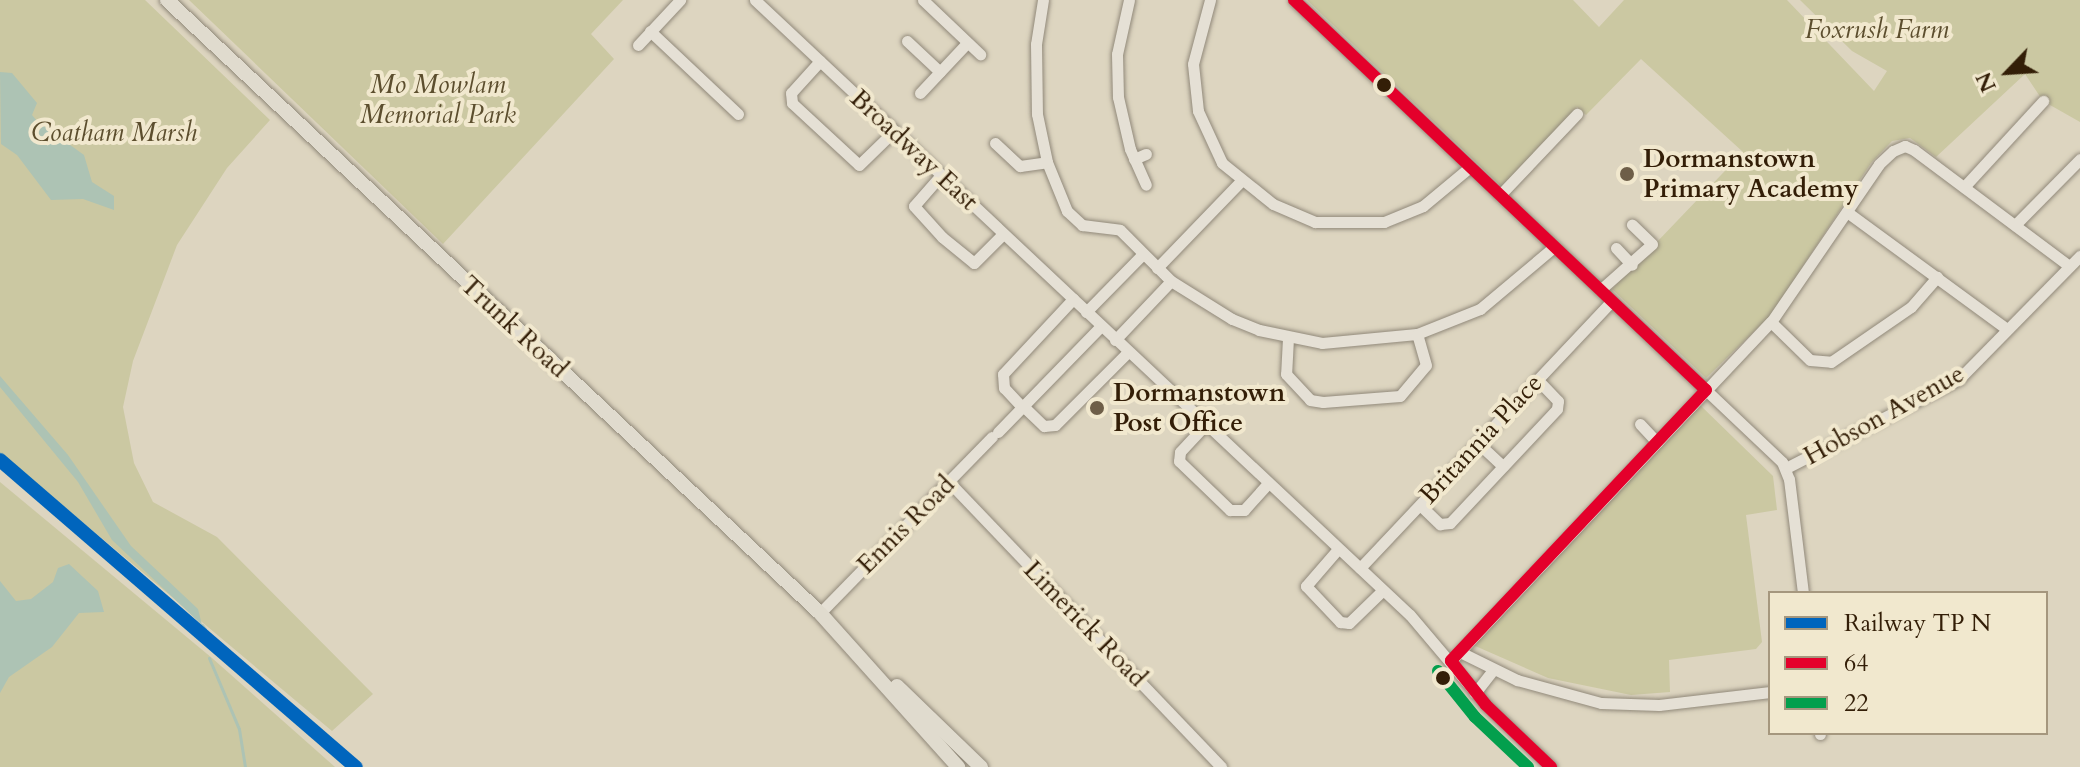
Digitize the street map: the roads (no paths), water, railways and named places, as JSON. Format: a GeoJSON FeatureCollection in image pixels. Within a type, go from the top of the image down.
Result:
{"type":"FeatureCollection","features":[{"type":"Feature","properties":{"kind":"main road","name":"Trunk Road"},"geometry":{"type":"LineString","coordinates":[[167,0],[820,613],[958,767]]}},
{"type":"Feature","properties":{"kind":"main road","name":"Trunk Road"},"geometry":{"type":"LineString","coordinates":[[860,655],[981,767]]}},
{"type":"Feature","properties":{"kind":"street"},"geometry":{"type":"LineString","coordinates":[[638,45],[680,0]]}},
{"type":"Feature","properties":{"kind":"street","name":"Broadway East"},"geometry":{"type":"LineString","coordinates":[[755,0],[1383,590],[1451,661],[1475,693],[1551,767]]}},
{"type":"Feature","properties":{"kind":"street"},"geometry":{"type":"LineString","coordinates":[[923,0],[980,54]]}},
{"type":"Feature","properties":{"kind":"street"},"geometry":{"type":"LineString","coordinates":[[1043,0],[1034,77],[1047,162],[1071,217],[1088,227],[1120,230],[1171,281],[1232,319],[1288,338],[1354,343],[1417,334],[1480,309],[1554,247]]}},
{"type":"Feature","properties":{"kind":"street"},"geometry":{"type":"LineString","coordinates":[[1129,0],[1117,82],[1134,159],[1146,185]]}},
{"type":"Feature","properties":{"kind":"street"},"geometry":{"type":"LineString","coordinates":[[1210,0],[1196,42],[1194,96],[1214,151],[1240,182],[1293,214],[1315,222],[1360,225],[1384,222],[1423,206],[1470,167]]}},
{"type":"Feature","properties":{"kind":"street"},"geometry":{"type":"LineString","coordinates":[[1294,0],[1786,468],[1803,591]]}},
{"type":"Feature","properties":{"kind":"street"},"geometry":{"type":"LineString","coordinates":[[650,31],[738,114]]}},
{"type":"Feature","properties":{"kind":"street"},"geometry":{"type":"LineString","coordinates":[[907,41],[940,72]]}},
{"type":"Feature","properties":{"kind":"street"},"geometry":{"type":"LineString","coordinates":[[920,94],[967,43]]}},
{"type":"Feature","properties":{"kind":"street"},"geometry":{"type":"LineString","coordinates":[[820,61],[790,100],[857,164],[865,163],[894,131]]}},
{"type":"Feature","properties":{"kind":"street"},"geometry":{"type":"LineString","coordinates":[[1964,187],[2043,101]]}},
{"type":"Feature","properties":{"kind":"street"},"geometry":{"type":"LineString","coordinates":[[1500,195],[1577,114]]}},
{"type":"Feature","properties":{"kind":"street"},"geometry":{"type":"LineString","coordinates":[[995,143],[1020,166],[1047,162]]}},
{"type":"Feature","properties":{"kind":"street"},"geometry":{"type":"LineString","coordinates":[[1451,661],[1771,322],[1879,164],[1905,146],[2069,266]]}},
{"type":"Feature","properties":{"kind":"street"},"geometry":{"type":"LineString","coordinates":[[1134,159],[1146,154]]}},
{"type":"Feature","properties":{"kind":"street"},"geometry":{"type":"LineString","coordinates":[[2015,225],[2080,159]]}},
{"type":"Feature","properties":{"kind":"street"},"geometry":{"type":"LineString","coordinates":[[941,175],[914,210],[968,262],[977,262],[1003,234]]}},
{"type":"Feature","properties":{"kind":"street"},"geometry":{"type":"LineString","coordinates":[[1157,268],[1240,182]]}},
{"type":"Feature","properties":{"kind":"street"},"geometry":{"type":"LineString","coordinates":[[1847,212],[2007,329]]}},
{"type":"Feature","properties":{"kind":"street"},"geometry":{"type":"LineString","coordinates":[[1600,290],[1632,265],[1652,244],[1632,225]]}},
{"type":"Feature","properties":{"kind":"street"},"geometry":{"type":"LineString","coordinates":[[1616,248],[1632,265]]}},
{"type":"Feature","properties":{"kind":"street"},"geometry":{"type":"LineString","coordinates":[[1086,312],[1143,254]]}},
{"type":"Feature","properties":{"kind":"street","name":"Hobson Avenue"},"geometry":{"type":"LineString","coordinates":[[1786,468],[1951,384],[2080,256]]}},
{"type":"Feature","properties":{"kind":"street"},"geometry":{"type":"LineString","coordinates":[[1771,322],[1810,360],[1831,362],[1911,307],[1937,277]]}},
{"type":"Feature","properties":{"kind":"street"},"geometry":{"type":"LineString","coordinates":[[1115,340],[1171,281]]}},
{"type":"Feature","properties":{"kind":"street"},"geometry":{"type":"LineString","coordinates":[[1073,299],[1003,374],[1004,388],[1022,406],[1044,426],[1055,425],[1128,352]]}},
{"type":"Feature","properties":{"kind":"street","name":"Britannia Place"},"geometry":{"type":"LineString","coordinates":[[1360,568],[1612,301]]}},
{"type":"Feature","properties":{"kind":"street","name":"Ennis Road"},"geometry":{"type":"LineString","coordinates":[[820,613],[1101,326]]}},
{"type":"Feature","properties":{"kind":"street"},"geometry":{"type":"LineString","coordinates":[[1288,338],[1286,374],[1310,400],[1323,402],[1400,396],[1426,365],[1417,334]]}},
{"type":"Feature","properties":{"kind":"street"},"geometry":{"type":"LineString","coordinates":[[1420,505],[1447,524],[1503,466],[1559,405],[1537,379]]}},
{"type":"Feature","properties":{"kind":"street"},"geometry":{"type":"LineString","coordinates":[[1206,424],[1180,452],[1179,461],[1230,510],[1244,510],[1268,483]]}},
{"type":"Feature","properties":{"kind":"street"},"geometry":{"type":"LineString","coordinates":[[1640,424],[1657,442]]}},
{"type":"Feature","properties":{"kind":"street"},"geometry":{"type":"LineString","coordinates":[[1478,443],[1503,466]]}},
{"type":"Feature","properties":{"kind":"street","name":"Limerick Road"},"geometry":{"type":"LineString","coordinates":[[949,482],[1221,767]]}},
{"type":"Feature","properties":{"kind":"street"},"geometry":{"type":"LineString","coordinates":[[1338,549],[1306,586],[1340,622],[1349,623],[1383,590]]}},
{"type":"Feature","properties":{"kind":"street"},"geometry":{"type":"LineString","coordinates":[[1460,652],[1493,670],[1568,697],[1620,705],[1768,692]]}},
{"type":"Feature","properties":{"kind":"street"},"geometry":{"type":"LineString","coordinates":[[1475,693],[1493,670]]}},
{"type":"Feature","properties":{"kind":"waterway"},"geometry":{"type":"LineString","coordinates":[[202,625],[205,629]]}},
{"type":"Feature","properties":{"kind":"waterway"},"geometry":{"type":"LineString","coordinates":[[209,658],[239,729],[245,767]]}},
{"type":"Feature","properties":{"kind":"place","name":"Dormanstown Primary Academy"},"geometry":{"type":"Point","coordinates":[1627,174]}},
{"type":"Feature","properties":{"kind":"place","name":"Dormanstown Post Office"},"geometry":{"type":"Point","coordinates":[1097,408]}},
{"type":"Feature","properties":{"kind":"park label","name":"Foxrush Farm"},"geometry":{"type":"Point","coordinates":[1877,30]}},
{"type":"Feature","properties":{"kind":"park label","name":"Mo Mowlam Memorial Park"},"geometry":{"type":"Point","coordinates":[438,100]}},
{"type":"Feature","properties":{"kind":"park label","name":"Coatham Marsh"},"geometry":{"type":"Point","coordinates":[114,133]}}]}
